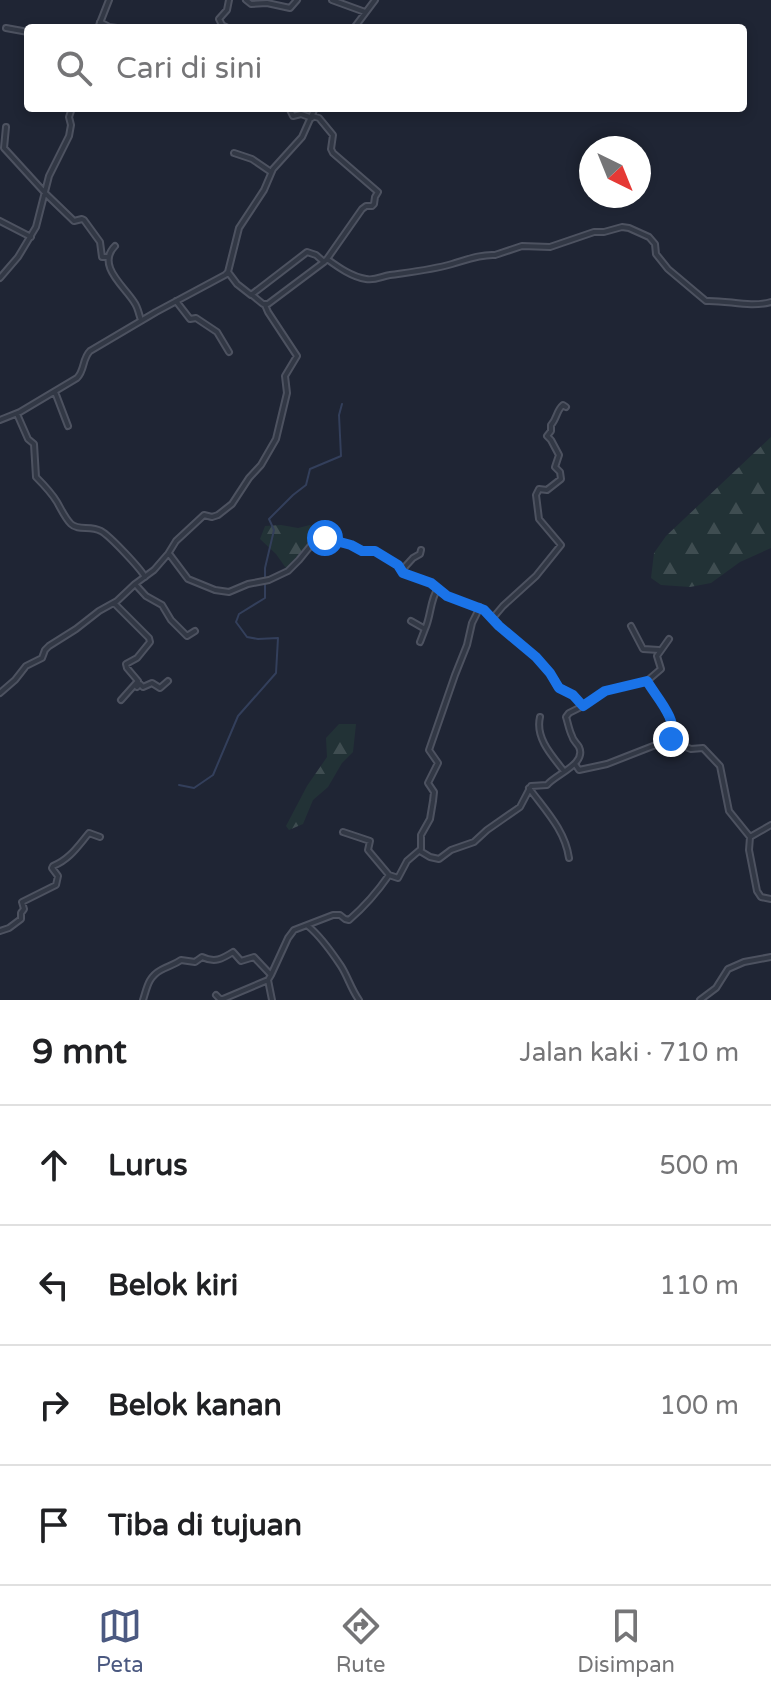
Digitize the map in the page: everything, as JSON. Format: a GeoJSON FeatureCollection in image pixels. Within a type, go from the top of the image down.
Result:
{"type":"FeatureCollection","features":[{"type":"Feature","properties":{"kind":"street"},"geometry":{"type":"LineString","coordinates":[[99,24],[109,0]]}},
{"type":"Feature","properties":{"kind":"street"},"geometry":{"type":"LineString","coordinates":[[222,24],[219,19],[227,10],[229,0]]}},
{"type":"Feature","properties":{"kind":"street"},"geometry":{"type":"LineString","coordinates":[[246,0],[251,4],[267,3],[290,8],[297,0]]}},
{"type":"Feature","properties":{"kind":"street"},"geometry":{"type":"LineString","coordinates":[[332,0],[365,12]]}},
{"type":"Feature","properties":{"kind":"street"},"geometry":{"type":"LineString","coordinates":[[357,24],[375,0]]}},
{"type":"Feature","properties":{"kind":"street"},"geometry":{"type":"LineString","coordinates":[[6,28],[24,31]]}},
{"type":"Feature","properties":{"kind":"street"},"geometry":{"type":"LineString","coordinates":[[0,278],[31,237],[49,176],[69,136],[71,112]]}},
{"type":"Feature","properties":{"kind":"street"},"geometry":{"type":"LineString","coordinates":[[265,305],[325,261],[362,209],[374,204],[378,192],[333,153],[333,135],[319,118],[301,114],[293,116],[291,112]]}},
{"type":"Feature","properties":{"kind":"street"},"geometry":{"type":"LineString","coordinates":[[0,420],[17,414],[81,374],[88,353],[141,320],[222,278],[228,272],[239,228],[264,190],[271,172],[302,137],[314,112]]}},
{"type":"Feature","properties":{"kind":"street"},"geometry":{"type":"LineString","coordinates":[[6,127],[4,148],[74,221],[84,220],[100,242],[102,257],[108,257]]}},
{"type":"Feature","properties":{"kind":"street"},"geometry":{"type":"LineString","coordinates":[[234,153],[252,159],[271,172]]}},
{"type":"Feature","properties":{"kind":"street"},"geometry":{"type":"LineString","coordinates":[[0,221],[31,237]]}},
{"type":"Feature","properties":{"kind":"street"},"geometry":{"type":"LineString","coordinates":[[251,295],[310,252],[351,274],[374,280],[495,255],[522,246],[550,247],[588,233],[622,227],[649,237],[655,244],[656,254],[668,269],[706,301],[754,306],[771,302]]}},
{"type":"Feature","properties":{"kind":"street"},"geometry":{"type":"LineString","coordinates":[[115,246],[108,257],[111,272],[135,302],[141,320]]}},
{"type":"Feature","properties":{"kind":"street"},"geometry":{"type":"LineString","coordinates":[[0,693],[30,662],[41,660],[49,646],[114,603],[154,570],[186,530],[204,515],[218,515],[234,502],[276,439],[287,393],[285,376],[297,356],[265,305],[237,284],[228,272]]}},
{"type":"Feature","properties":{"kind":"street"},"geometry":{"type":"LineString","coordinates":[[176,301],[190,319],[196,318],[217,332],[229,352]]}},
{"type":"Feature","properties":{"kind":"street"},"geometry":{"type":"LineString","coordinates":[[55,392],[68,426]]}},
{"type":"Feature","properties":{"kind":"street"},"geometry":{"type":"LineString","coordinates":[[492,619],[536,576],[561,545],[540,521],[536,495],[539,489],[547,490],[561,479],[555,467],[559,455],[547,436],[560,408],[563,405],[566,407]]}},
{"type":"Feature","properties":{"kind":"street"},"geometry":{"type":"LineString","coordinates":[[17,414],[28,439],[34,444],[34,474],[71,524],[102,532],[130,562],[137,565],[145,577]]}},
{"type":"Feature","properties":{"kind":"street"},"geometry":{"type":"LineString","coordinates":[[168,554],[188,579],[226,592],[269,580],[288,571],[312,544],[325,538],[362,551],[375,551],[395,563],[403,573],[424,580],[447,596],[480,607],[536,657],[559,688],[573,695],[583,706]]}},
{"type":"Feature","properties":{"kind":"street"},"geometry":{"type":"LineString","coordinates":[[402,570],[421,550]]}},
{"type":"Feature","properties":{"kind":"street"},"geometry":{"type":"LineString","coordinates":[[135,584],[146,596],[162,605],[171,620],[187,636],[195,631]]}},
{"type":"Feature","properties":{"kind":"street"},"geometry":{"type":"LineString","coordinates":[[420,642],[438,588]]}},
{"type":"Feature","properties":{"kind":"street"},"geometry":{"type":"LineString","coordinates":[[114,603],[150,642],[137,658],[126,664],[138,681],[121,700],[140,684],[143,687],[152,683],[160,688],[168,681]]}},
{"type":"Feature","properties":{"kind":"street"},"geometry":{"type":"LineString","coordinates":[[343,832],[370,841],[369,851],[389,875],[398,878],[407,861],[420,851],[421,835],[430,819],[433,801],[434,792],[428,783],[438,763],[429,750],[480,607]]}},
{"type":"Feature","properties":{"kind":"street"},"geometry":{"type":"LineString","coordinates":[[411,621],[425,629]]}},
{"type":"Feature","properties":{"kind":"street"},"geometry":{"type":"LineString","coordinates":[[631,626],[643,649],[660,650]]}},
{"type":"Feature","properties":{"kind":"street"},"geometry":{"type":"LineString","coordinates":[[420,851],[439,859],[451,850],[471,844],[520,807],[529,788],[547,785],[552,778],[575,764],[580,748],[572,738],[566,717],[569,713],[605,691],[647,681],[661,669],[657,656],[669,639]]}},
{"type":"Feature","properties":{"kind":"street"},"geometry":{"type":"LineString","coordinates":[[647,681],[674,728],[672,742],[691,749],[703,748],[721,770],[729,811],[750,837],[749,850],[757,891],[761,897],[771,899]]}},
{"type":"Feature","properties":{"kind":"street"},"geometry":{"type":"LineString","coordinates":[[540,717],[538,724],[546,749],[564,771]]}},
{"type":"Feature","properties":{"kind":"street"},"geometry":{"type":"LineString","coordinates":[[575,764],[579,770],[601,766],[671,739]]}},
{"type":"Feature","properties":{"kind":"street"},"geometry":{"type":"LineString","coordinates":[[529,788],[559,829],[569,858]]}},
{"type":"Feature","properties":{"kind":"street"},"geometry":{"type":"LineString","coordinates":[[750,837],[771,825]]}},
{"type":"Feature","properties":{"kind":"street"},"geometry":{"type":"LineString","coordinates":[[0,931],[21,919],[24,909],[22,902],[56,885],[58,876],[53,866],[77,850],[89,833],[100,837]]}},
{"type":"Feature","properties":{"kind":"street"},"geometry":{"type":"LineString","coordinates":[[272,1000],[270,977],[294,930],[333,915],[349,920],[389,875]]}},
{"type":"Feature","properties":{"kind":"street"},"geometry":{"type":"LineString","coordinates":[[308,926],[340,965],[359,1000]]}},
{"type":"Feature","properties":{"kind":"street"},"geometry":{"type":"LineString","coordinates":[[143,1000],[147,984],[153,976],[181,960],[195,962],[202,957],[216,960],[233,952],[241,961],[256,958],[270,977]]}},
{"type":"Feature","properties":{"kind":"street"},"geometry":{"type":"LineString","coordinates":[[702,999],[716,988],[728,969],[744,962],[771,957]]}},
{"type":"Feature","properties":{"kind":"street"},"geometry":{"type":"LineString","coordinates":[[216,995],[223,999],[270,977]]}},
{"type":"Feature","properties":{"kind":"green space"},"geometry":{"type":"Polygon","coordinates":[[[771,437],[771,548],[740,562],[711,583],[690,587],[661,585],[651,578],[654,553],[666,536],[771,437]]]}},
{"type":"Feature","properties":{"kind":"green space"},"geometry":{"type":"Polygon","coordinates":[[[310,525],[321,531],[288,571],[260,539],[265,526],[298,528],[310,525]]]}},
{"type":"Feature","properties":{"kind":"green space"},"geometry":{"type":"Polygon","coordinates":[[[339,724],[356,724],[353,752],[342,763],[328,787],[313,800],[303,824],[289,830],[286,826],[327,757],[326,738],[339,724]]]}},
{"type":"Feature","properties":{"kind":"waterway"},"geometry":{"type":"LineString","coordinates":[[179,785],[194,788],[213,775],[238,716],[276,673],[278,638],[247,637],[236,622],[239,614],[265,598],[265,568],[274,530],[269,519],[306,485],[310,469],[341,456],[339,415],[342,404]]}},
{"type":"Feature","properties":{"kind":"route"},"geometry":{"type":"LineString","coordinates":[[325,538],[362,551],[375,551],[398,565],[403,573],[431,583],[447,596],[484,610],[536,657],[559,688],[573,695],[583,706],[605,691],[647,681],[674,728],[671,739]]}}]}
